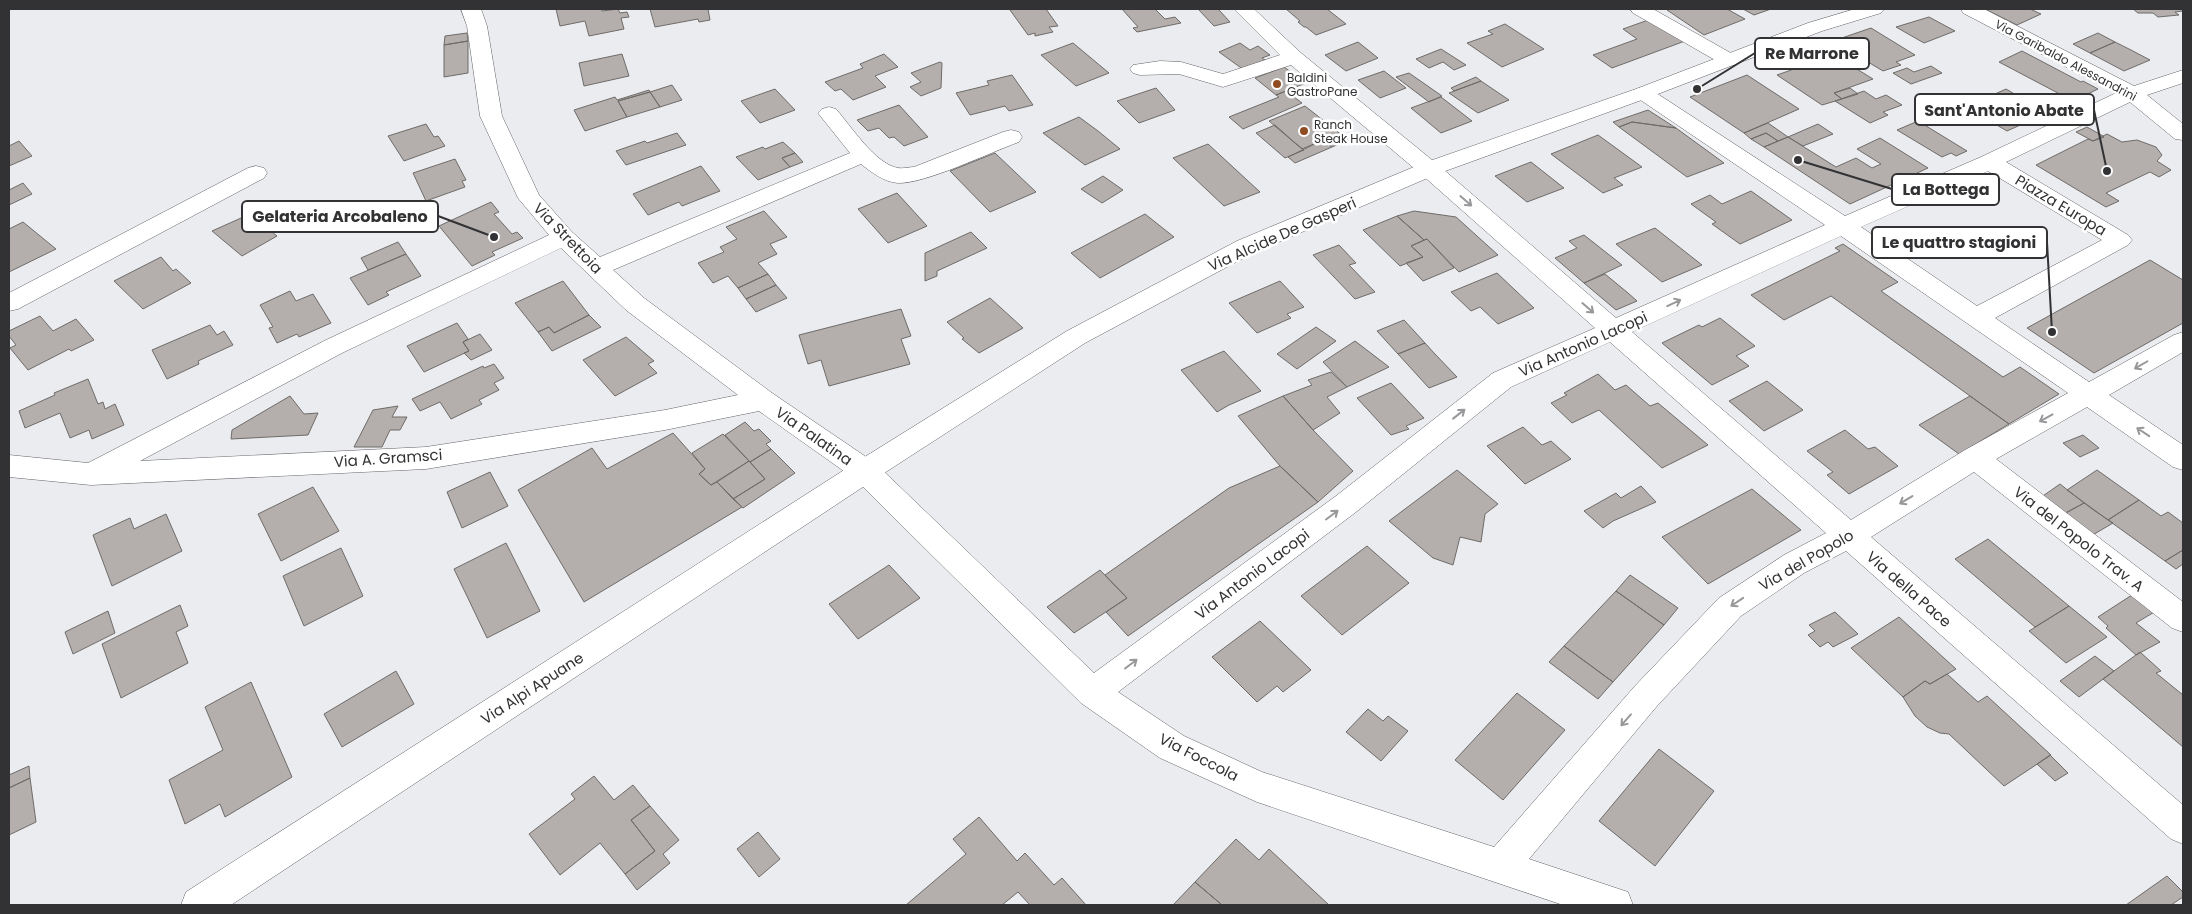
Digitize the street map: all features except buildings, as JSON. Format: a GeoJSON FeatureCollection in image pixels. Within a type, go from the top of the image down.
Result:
{"type":"FeatureCollection","features":[{"type":"Feature","properties":{"kind":"street","name":"Via Strettoia"},"geometry":{"type":"LineString","coordinates":[[471,9],[477,26],[491,116],[529,198],[564,237],[636,304],[763,400]]}},
{"type":"Feature","properties":{"kind":"street","name":"Via della Pace"},"geometry":{"type":"LineString","coordinates":[[1243,9],[1294,57],[1429,169],[2183,827]]}},
{"type":"Feature","properties":{"kind":"street"},"geometry":{"type":"LineString","coordinates":[[1640,9],[1729,60]]}},
{"type":"Feature","properties":{"kind":"street","name":"Via Alcide De Gasperi"},"geometry":{"type":"LineString","coordinates":[[865,471],[1084,332],[1245,247],[1429,169],[1643,93],[1815,27],[1874,9]]}},
{"type":"Feature","properties":{"kind":"street","name":"Via Garibaldo Alessandrini"},"geometry":{"type":"LineString","coordinates":[[1970,9],[2132,93],[2183,134]]}},
{"type":"Feature","properties":{"kind":"street"},"geometry":{"type":"LineString","coordinates":[[1140,69],[1160,66],[1181,68],[1223,81],[1294,57]]}},
{"type":"Feature","properties":{"kind":"street","name":"Via Antonio Lacopi"},"geometry":{"type":"LineString","coordinates":[[1092,693],[1346,504],[1502,380],[1843,226],[1990,162],[2132,93],[2183,76]]}},
{"type":"Feature","properties":{"kind":"street"},"geometry":{"type":"LineString","coordinates":[[1643,93],[1843,226],[2183,459]]}},
{"type":"Feature","properties":{"kind":"street"},"geometry":{"type":"LineString","coordinates":[[829,113],[863,155],[882,170],[898,176],[918,174],[1011,137]]}},
{"type":"Feature","properties":{"kind":"street"},"geometry":{"type":"LineString","coordinates":[[596,268],[863,155]]}},
{"type":"Feature","properties":{"kind":"street","name":"Piazza Europa"},"geometry":{"type":"LineString","coordinates":[[1976,317],[2120,240],[1990,162]]}},
{"type":"Feature","properties":{"kind":"street"},"geometry":{"type":"LineString","coordinates":[[9,303],[256,173]]}},
{"type":"Feature","properties":{"kind":"street"},"geometry":{"type":"LineString","coordinates":[[91,474],[333,347],[564,237]]}},
{"type":"Feature","properties":{"kind":"street","name":"Via del Popolo"},"geometry":{"type":"LineString","coordinates":[[1500,867],[1646,696],[1730,607],[1794,564],[1848,536],[1975,458],[2183,341]]}},
{"type":"Feature","properties":{"kind":"street","name":"Via Palatina"},"geometry":{"type":"LineString","coordinates":[[763,400],[865,471]]}},
{"type":"Feature","properties":{"kind":"street","name":"Via A. Gramsci"},"geometry":{"type":"LineString","coordinates":[[9,466],[91,474],[426,458],[666,420],[763,400]]}},
{"type":"Feature","properties":{"kind":"street","name":"Via del Popolo Trav. A"},"geometry":{"type":"LineString","coordinates":[[1975,458],[2183,619]]}},
{"type":"Feature","properties":{"kind":"street","name":"Via Foccola"},"geometry":{"type":"LineString","coordinates":[[865,471],[1092,693],[1172,747],[1257,786],[1615,905]]}},
{"type":"Feature","properties":{"kind":"street","name":"Via Alpi Apuane"},"geometry":{"type":"LineString","coordinates":[[199,905],[865,471]]}},
{"type":"Feature","properties":{"kind":"place","name":"Baldini GastroPane"},"geometry":{"type":"Point","coordinates":[1277,84]}},
{"type":"Feature","properties":{"kind":"place","name":"Re Marrone"},"geometry":{"type":"Point","coordinates":[1697,89]}},
{"type":"Feature","properties":{"kind":"place","name":"Ranch Steak House"},"geometry":{"type":"Point","coordinates":[1304,131]}},
{"type":"Feature","properties":{"kind":"place","name":"La Bottega"},"geometry":{"type":"Point","coordinates":[1798,160]}},
{"type":"Feature","properties":{"kind":"place","name":"Sant'Antonio Abate"},"geometry":{"type":"Point","coordinates":[2107,171]}},
{"type":"Feature","properties":{"kind":"place","name":"Gelateria Arcobaleno"},"geometry":{"type":"Point","coordinates":[494,237]}},
{"type":"Feature","properties":{"kind":"place","name":"Le quattro stagioni"},"geometry":{"type":"Point","coordinates":[2052,332]}}]}
